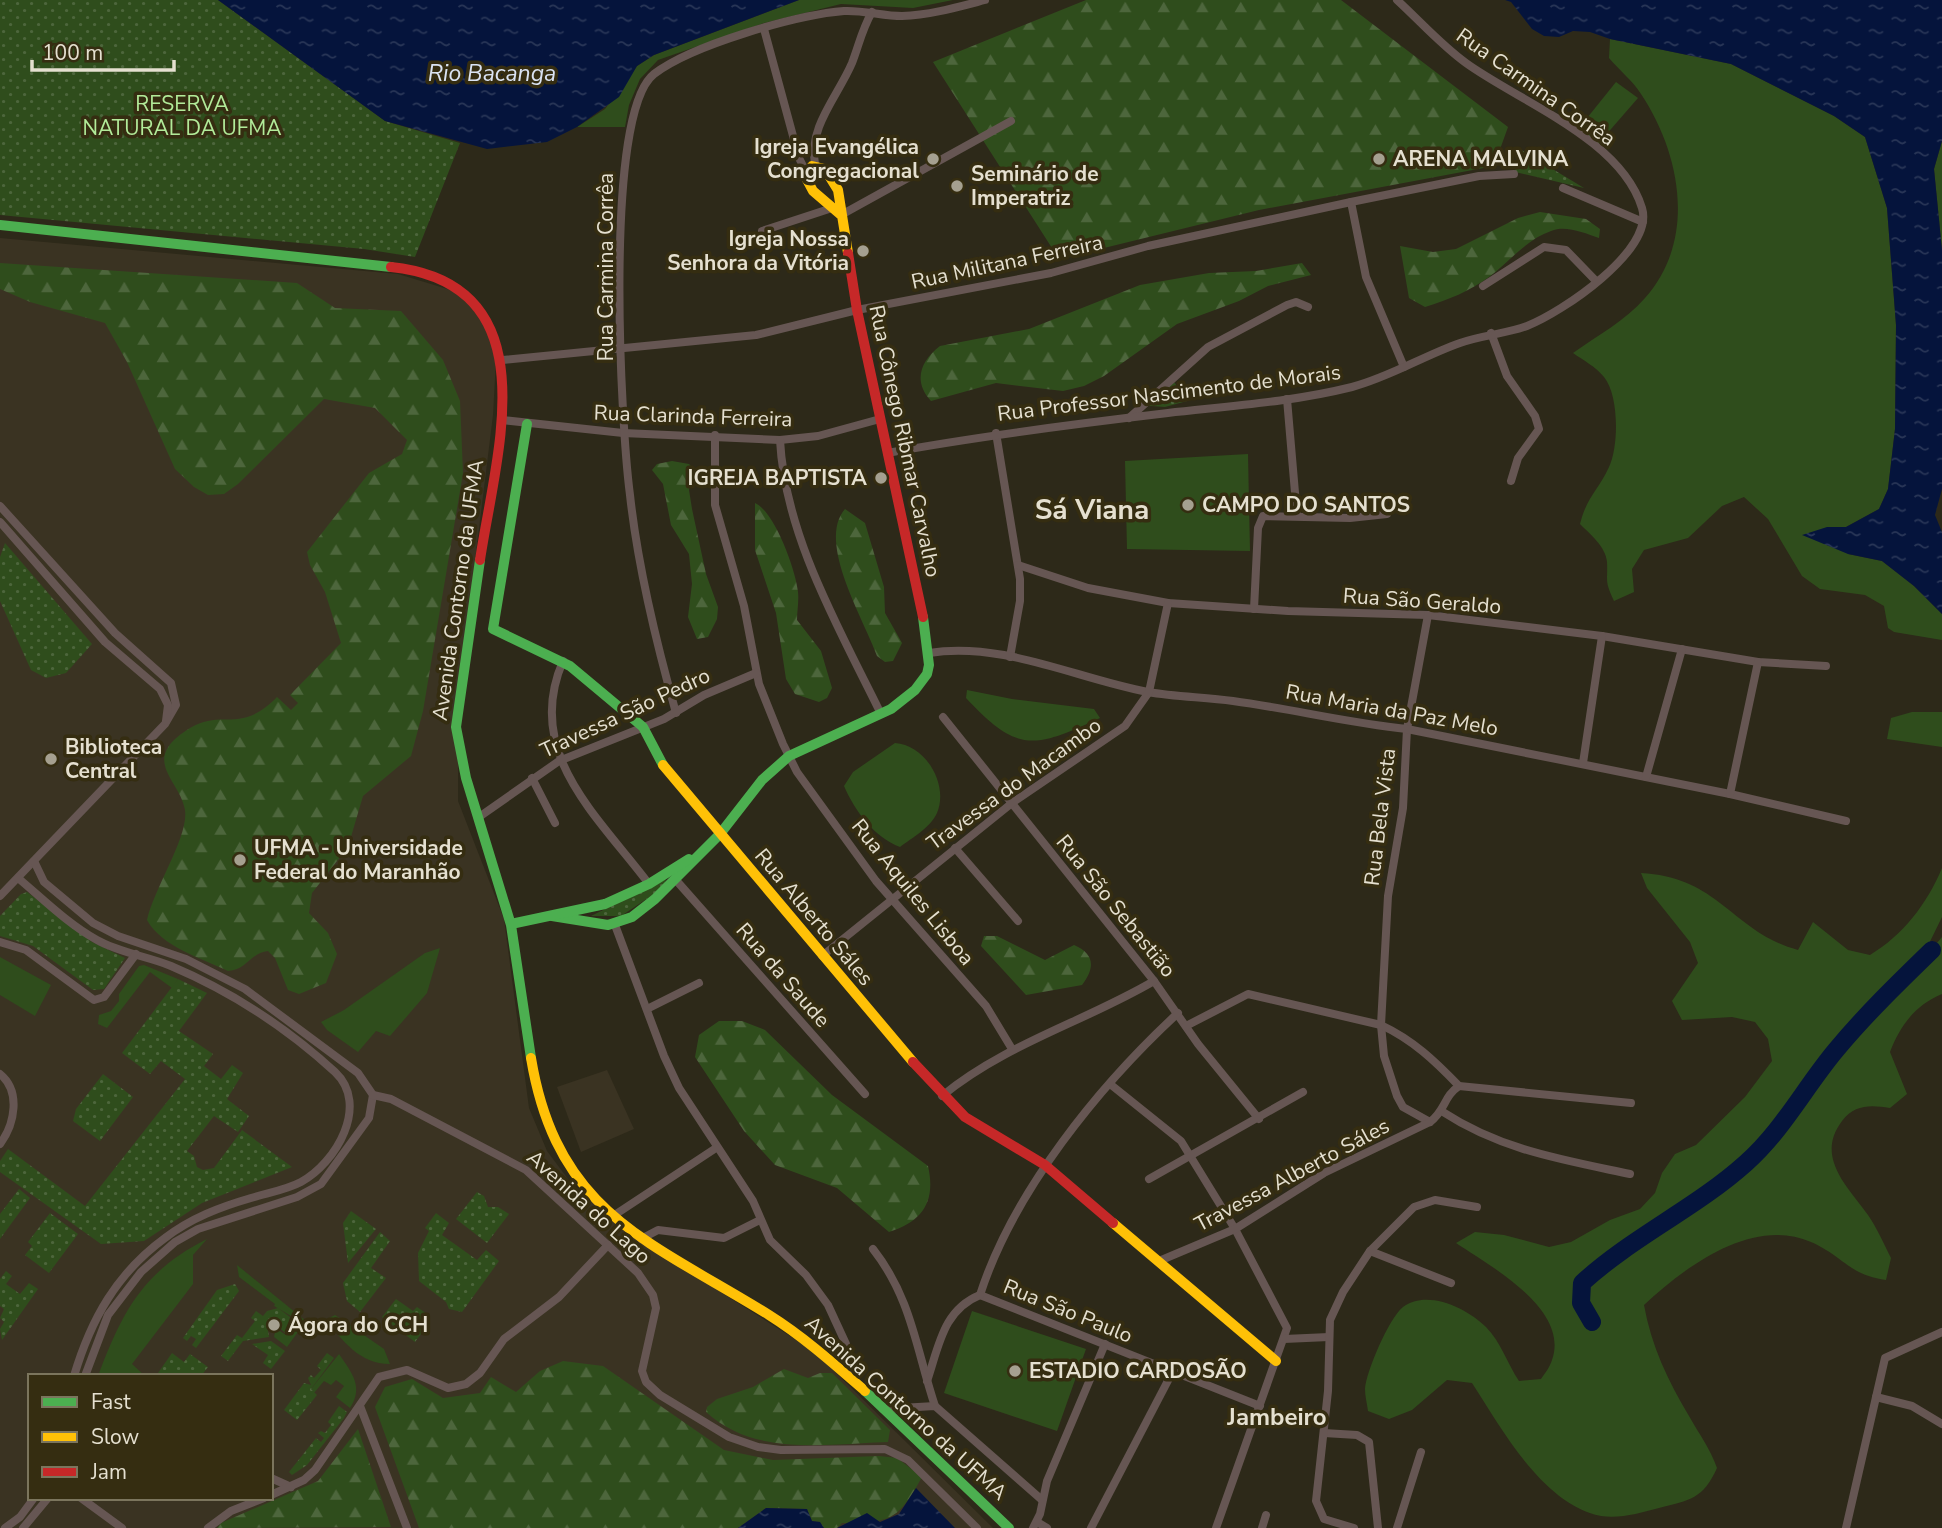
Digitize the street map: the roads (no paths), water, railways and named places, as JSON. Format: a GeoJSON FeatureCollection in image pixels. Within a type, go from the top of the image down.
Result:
{"type":"FeatureCollection","features":[{"type":"Feature","properties":{"kind":"street","name":"Rua Carmina Corrêa"},"geometry":{"type":"LineString","coordinates":[[676,713],[657,645],[642,565],[624,433],[622,181],[639,97],[652,76],[660,70],[706,48],[764,29],[823,14],[872,12],[902,16],[985,0]]}},
{"type":"Feature","properties":{"kind":"street","name":"Rua Carmina Corrêa"},"geometry":{"type":"LineString","coordinates":[[1397,0],[1464,61],[1570,127],[1597,148],[1625,174],[1634,188],[1643,211],[1643,222]]}},
{"type":"Feature","properties":{"kind":"street"},"geometry":{"type":"LineString","coordinates":[[811,168],[817,132],[849,69],[859,35],[872,12]]}},
{"type":"Feature","properties":{"kind":"street","name":"Rua Cônego Ribmar Carvalho"},"geometry":{"type":"LineString","coordinates":[[764,29],[790,114],[799,158],[811,168],[825,169],[835,181],[837,211],[929,653],[926,674],[906,698],[881,714]]}},
{"type":"Feature","properties":{"kind":"street"},"geometry":{"type":"LineString","coordinates":[[762,231],[837,211],[1012,121]]}},
{"type":"Feature","properties":{"kind":"street","name":"Rua Cônego Ribmar Carvalho"},"geometry":{"type":"LineString","coordinates":[[811,168],[808,184],[837,211]]}},
{"type":"Feature","properties":{"kind":"street","name":"Rua Militana Ferreira"},"geometry":{"type":"LineString","coordinates":[[503,360],[756,335],[857,310],[1051,273],[1148,246],[1352,202],[1479,176],[1514,174]]}},
{"type":"Feature","properties":{"kind":"street"},"geometry":{"type":"LineString","coordinates":[[1483,286],[1544,247],[1566,250],[1595,281],[1620,261],[1635,243],[1643,222],[1563,188]]}},
{"type":"Feature","properties":{"kind":"street"},"geometry":{"type":"LineString","coordinates":[[1352,202],[1366,277],[1404,367]]}},
{"type":"Feature","properties":{"kind":"street","name":"Avenida Contorno da UFMA"},"geometry":{"type":"LineString","coordinates":[[0,225],[413,269],[445,280],[468,294],[490,324],[503,360],[502,420],[456,713],[462,767],[511,924],[535,1085],[543,1116],[575,1175],[613,1216],[641,1239],[795,1331],[851,1379],[1009,1528]]}},
{"type":"Feature","properties":{"kind":"street","name":"Rua Professor Nascimento de Morais"},"geometry":{"type":"LineString","coordinates":[[887,453],[996,433],[1287,399],[1353,387],[1460,343],[1527,326],[1567,304],[1595,281]]}},
{"type":"Feature","properties":{"kind":"street"},"geometry":{"type":"LineString","coordinates":[[1129,418],[1187,363],[1218,341],[1287,305],[1296,302],[1308,307]]}},
{"type":"Feature","properties":{"kind":"street"},"geometry":{"type":"LineString","coordinates":[[1492,333],[1507,376],[1535,416],[1539,429],[1518,458],[1511,481]]}},
{"type":"Feature","properties":{"kind":"street"},"geometry":{"type":"LineString","coordinates":[[1287,399],[1297,516]]}},
{"type":"Feature","properties":{"kind":"street","name":"Rua Clarinda Ferreira"},"geometry":{"type":"LineString","coordinates":[[502,420],[624,433],[780,440],[818,436],[880,419]]}},
{"type":"Feature","properties":{"kind":"street","name":"Rua Alberto Sáles"},"geometry":{"type":"LineString","coordinates":[[527,424],[492,626],[502,636],[563,661],[643,727],[668,774],[942,1096],[965,1117],[1045,1165],[1276,1362]]}},
{"type":"Feature","properties":{"kind":"street"},"geometry":{"type":"LineString","coordinates":[[996,433],[1018,565],[1020,601],[1010,657]]}},
{"type":"Feature","properties":{"kind":"street","name":"Rua Aquiles Lisboa"},"geometry":{"type":"LineString","coordinates":[[715,435],[713,497],[744,606],[756,673],[772,721],[789,756],[847,842],[891,898],[986,1006],[1012,1049]]}},
{"type":"Feature","properties":{"kind":"street"},"geometry":{"type":"LineString","coordinates":[[552,916],[615,925],[632,917],[720,834],[762,780],[789,756],[881,714],[824,594],[792,513],[782,480],[780,440]]}},
{"type":"Feature","properties":{"kind":"street"},"geometry":{"type":"LineString","coordinates":[[0,506],[114,633],[171,683],[176,705],[165,724],[0,896]]}},
{"type":"Feature","properties":{"kind":"street"},"geometry":{"type":"LineString","coordinates":[[1254,609],[1259,521],[1270,515],[1350,518],[1387,514]]}},
{"type":"Feature","properties":{"kind":"street"},"geometry":{"type":"LineString","coordinates":[[0,523],[105,642],[160,689],[168,705],[165,724]]}},
{"type":"Feature","properties":{"kind":"street","name":"Rua São Geraldo"},"geometry":{"type":"LineString","coordinates":[[1018,565],[1088,588],[1168,603],[1428,615],[1602,636],[1758,662],[1826,666]]}},
{"type":"Feature","properties":{"kind":"street","name":"Travessa do Macambo"},"geometry":{"type":"LineString","coordinates":[[822,956],[1012,803],[1125,726],[1149,692],[1168,603]]}},
{"type":"Feature","properties":{"kind":"street","name":"Rua Bela Vista"},"geometry":{"type":"LineString","coordinates":[[1428,615],[1407,729],[1403,808],[1388,896],[1381,1025],[1384,1056],[1397,1096],[1403,1107],[1430,1122]]}},
{"type":"Feature","properties":{"kind":"street"},"geometry":{"type":"LineString","coordinates":[[1583,763],[1602,636]]}},
{"type":"Feature","properties":{"kind":"street"},"geometry":{"type":"LineString","coordinates":[[1646,776],[1682,649]]}},
{"type":"Feature","properties":{"kind":"street","name":"Rua Maria da Paz Melo"},"geometry":{"type":"LineString","coordinates":[[929,653],[961,650],[1010,657],[1149,692],[1231,700],[1366,725],[1407,729],[1646,776],[1846,821]]}},
{"type":"Feature","properties":{"kind":"street"},"geometry":{"type":"LineString","coordinates":[[563,661],[554,682],[552,702],[559,761],[580,796],[649,884]]}},
{"type":"Feature","properties":{"kind":"street"},"geometry":{"type":"LineString","coordinates":[[1730,794],[1758,662]]}},
{"type":"Feature","properties":{"kind":"street","name":"Travessa São Pedro"},"geometry":{"type":"LineString","coordinates":[[479,817],[559,761],[676,713],[705,695],[756,673]]}},
{"type":"Feature","properties":{"kind":"street","name":"Rua São Sebastião"},"geometry":{"type":"LineString","coordinates":[[943,717],[1154,981],[1259,1119]]}},
{"type":"Feature","properties":{"kind":"street"},"geometry":{"type":"LineString","coordinates":[[532,778],[555,823]]}},
{"type":"Feature","properties":{"kind":"street"},"geometry":{"type":"LineString","coordinates":[[511,924],[606,904],[649,884],[706,848]]}},
{"type":"Feature","properties":{"kind":"street"},"geometry":{"type":"LineString","coordinates":[[955,848],[1018,921]]}},
{"type":"Feature","properties":{"kind":"street"},"geometry":{"type":"LineString","coordinates":[[34,860],[40,877],[50,888],[93,923],[118,936],[187,959],[245,989],[358,1073],[373,1094],[369,1118],[321,1184],[297,1197],[198,1229],[175,1242],[141,1272],[108,1315],[86,1374]]}},
{"type":"Feature","properties":{"kind":"street"},"geometry":{"type":"LineString","coordinates":[[18,878],[87,934],[112,947],[207,982],[263,1016],[335,1072],[347,1091],[350,1112],[342,1136],[329,1156],[303,1180],[196,1218],[165,1238],[138,1262],[96,1315],[75,1374]]}},
{"type":"Feature","properties":{"kind":"street","name":"Rua da Saude"},"geometry":{"type":"LineString","coordinates":[[675,879],[865,1094]]}},
{"type":"Feature","properties":{"kind":"street"},"geometry":{"type":"LineString","coordinates":[[615,925],[679,1088],[753,1201],[771,1240],[806,1275],[828,1305],[852,1363],[851,1379]]}},
{"type":"Feature","properties":{"kind":"street"},"geometry":{"type":"LineString","coordinates":[[112,947],[118,936]]}},
{"type":"Feature","properties":{"kind":"street"},"geometry":{"type":"LineString","coordinates":[[0,942],[26,950],[94,1000],[104,998],[136,954]]}},
{"type":"Feature","properties":{"kind":"street"},"geometry":{"type":"LineString","coordinates":[[942,1096],[984,1064],[1115,1004],[1154,981]]}},
{"type":"Feature","properties":{"kind":"street"},"geometry":{"type":"LineString","coordinates":[[647,1009],[699,983]]}},
{"type":"Feature","properties":{"kind":"street"},"geometry":{"type":"LineString","coordinates":[[1186,1026],[1248,994],[1381,1025],[1423,1049],[1459,1086],[1630,1103]]}},
{"type":"Feature","properties":{"kind":"street"},"geometry":{"type":"LineString","coordinates":[[927,1381],[949,1318],[960,1304],[979,1295],[1004,1234],[1045,1165],[1110,1084],[1178,1013]]}},
{"type":"Feature","properties":{"kind":"street"},"geometry":{"type":"LineString","coordinates":[[0,1074],[7,1079],[13,1094],[10,1126],[1,1140]]}},
{"type":"Feature","properties":{"kind":"street"},"geometry":{"type":"LineString","coordinates":[[1110,1084],[1172,1132],[1190,1156],[1235,1229],[1287,1328],[1216,1528]]}},
{"type":"Feature","properties":{"kind":"street","name":"Travessa Alberto Sáles"},"geometry":{"type":"LineString","coordinates":[[1159,1261],[1235,1229],[1324,1173],[1430,1122],[1443,1112],[1447,1098],[1459,1086]]}},
{"type":"Feature","properties":{"kind":"street"},"geometry":{"type":"LineString","coordinates":[[1149,1178],[1259,1119],[1303,1092]]}},
{"type":"Feature","properties":{"kind":"street","name":"Avenida do Lago"},"geometry":{"type":"LineString","coordinates":[[373,1094],[391,1099],[526,1170],[638,1273],[653,1295],[655,1320],[642,1371],[646,1382],[656,1392],[729,1437],[758,1447],[781,1450],[885,1449],[896,1453],[908,1460],[977,1528]]}},
{"type":"Feature","properties":{"kind":"street"},"geometry":{"type":"LineString","coordinates":[[1443,1112],[1474,1132],[1511,1147],[1630,1174]]}},
{"type":"Feature","properties":{"kind":"street"},"geometry":{"type":"LineString","coordinates":[[613,1216],[716,1148]]}},
{"type":"Feature","properties":{"kind":"street"},"geometry":{"type":"LineString","coordinates":[[1354,1528],[1334,1526],[1324,1520],[1316,1501],[1324,1433],[1330,1320],[1343,1292],[1370,1251],[1414,1208],[1426,1201],[1435,1200],[1477,1207]]}},
{"type":"Feature","properties":{"kind":"street"},"geometry":{"type":"LineString","coordinates":[[641,1239],[658,1230],[724,1238],[760,1220]]}},
{"type":"Feature","properties":{"kind":"street"},"geometry":{"type":"LineString","coordinates":[[273,1494],[290,1487],[315,1470],[360,1406],[371,1384],[379,1377],[399,1370],[413,1371],[448,1388],[466,1384],[480,1373],[504,1339],[558,1297],[608,1245]]}},
{"type":"Feature","properties":{"kind":"street"},"geometry":{"type":"LineString","coordinates":[[873,1249],[893,1277],[907,1305],[934,1406],[1042,1500]]}},
{"type":"Feature","properties":{"kind":"street"},"geometry":{"type":"LineString","coordinates":[[1370,1251],[1451,1283]]}},
{"type":"Feature","properties":{"kind":"street","name":"Rua São Paulo"},"geometry":{"type":"LineString","coordinates":[[979,1295],[1260,1406]]}},
{"type":"Feature","properties":{"kind":"street"},"geometry":{"type":"LineString","coordinates":[[1846,1528],[1885,1358],[1941,1335]]}},
{"type":"Feature","properties":{"kind":"street"},"geometry":{"type":"LineString","coordinates":[[1284,1339],[1329,1337]]}},
{"type":"Feature","properties":{"kind":"street"},"geometry":{"type":"LineString","coordinates":[[1047,1528],[1035,1525],[1047,1481],[1105,1344]]}},
{"type":"Feature","properties":{"kind":"street"},"geometry":{"type":"LineString","coordinates":[[1091,1528],[1173,1371]]}},
{"type":"Feature","properties":{"kind":"street"},"geometry":{"type":"LineString","coordinates":[[1876,1397],[1912,1406],[1942,1424]]}},
{"type":"Feature","properties":{"kind":"street"},"geometry":{"type":"LineString","coordinates":[[360,1406],[407,1528]]}},
{"type":"Feature","properties":{"kind":"street"},"geometry":{"type":"LineString","coordinates":[[883,1409],[934,1406]]}},
{"type":"Feature","properties":{"kind":"street"},"geometry":{"type":"LineString","coordinates":[[1324,1433],[1357,1435],[1369,1442],[1378,1528]]}},
{"type":"Feature","properties":{"kind":"street"},"geometry":{"type":"LineString","coordinates":[[1397,1528],[1421,1452]]}},
{"type":"Feature","properties":{"kind":"street"},"geometry":{"type":"LineString","coordinates":[[273,1479],[290,1487]]}},
{"type":"Feature","properties":{"kind":"street"},"geometry":{"type":"LineString","coordinates":[[5,1528],[20,1517],[33,1500]]}},
{"type":"Feature","properties":{"kind":"street"},"geometry":{"type":"LineString","coordinates":[[23,1528],[46,1500]]}},
{"type":"Feature","properties":{"kind":"street"},"geometry":{"type":"LineString","coordinates":[[85,1500],[122,1528]]}},
{"type":"Feature","properties":{"kind":"street"},"geometry":{"type":"LineString","coordinates":[[208,1528],[231,1511],[259,1500]]}},
{"type":"Feature","properties":{"kind":"street"},"geometry":{"type":"LineString","coordinates":[[1262,1528],[1265,1515]]}},
{"type":"Feature","properties":{"kind":"water","name":"Rio Bacanga"},"geometry":{"type":"Polygon","coordinates":[[[218,0],[799,0],[654,55],[637,66],[619,97],[577,127],[547,142],[487,149],[385,121],[218,0]]]}},
{"type":"Feature","properties":{"kind":"water"},"geometry":{"type":"Polygon","coordinates":[[[1505,0],[1942,0],[1942,141],[1934,169],[1942,250],[1942,489],[1935,515],[1942,532],[1942,614],[1914,586],[1882,561],[1848,554],[1802,535],[1827,527],[1846,527],[1879,509],[1888,489],[1895,429],[1896,325],[1887,208],[1865,137],[1834,116],[1731,64],[1610,39],[1590,32],[1573,31],[1559,37],[1544,36],[1532,29],[1511,2],[1505,0]]]}},
{"type":"Feature","properties":{"kind":"water"},"geometry":{"type":"Polygon","coordinates":[[[916,1488],[955,1528],[837,1528],[867,1513],[880,1522],[899,1514],[916,1488]]]}},
{"type":"Feature","properties":{"kind":"water"},"geometry":{"type":"Polygon","coordinates":[[[766,1508],[807,1509],[812,1521],[820,1522],[824,1528],[738,1528],[766,1508]]]}},
{"type":"Feature","properties":{"kind":"waterway"},"geometry":{"type":"LineString","coordinates":[[1592,1322],[1581,1303],[1582,1283],[1601,1266],[1706,1194],[1746,1163],[1771,1137],[1847,1037],[1932,950]]}},
{"type":"Feature","properties":{"kind":"place","name":"Igreja Evangélica Congregacional"},"geometry":{"type":"Point","coordinates":[933,159]}},
{"type":"Feature","properties":{"kind":"place","name":"ARENA MALVINA"},"geometry":{"type":"Point","coordinates":[1379,159]}},
{"type":"Feature","properties":{"kind":"place","name":"Seminário de Imperatriz"},"geometry":{"type":"Point","coordinates":[957,186]}},
{"type":"Feature","properties":{"kind":"place","name":"Igreja Nossa Senhora da Vitória"},"geometry":{"type":"Point","coordinates":[863,251]}},
{"type":"Feature","properties":{"kind":"place","name":"IGREJA BAPTISTA"},"geometry":{"type":"Point","coordinates":[881,478]}},
{"type":"Feature","properties":{"kind":"place","name":"CAMPO DO SANTOS"},"geometry":{"type":"Point","coordinates":[1188,505]}},
{"type":"Feature","properties":{"kind":"place","name":"Biblioteca Central"},"geometry":{"type":"Point","coordinates":[51,759]}},
{"type":"Feature","properties":{"kind":"place","name":"UFMA - Universidade Federal do Maranhão"},"geometry":{"type":"Point","coordinates":[240,860]}},
{"type":"Feature","properties":{"kind":"place","name":"Ágora do CCH"},"geometry":{"type":"Point","coordinates":[274,1325]}},
{"type":"Feature","properties":{"kind":"place","name":"ESTADIO CARDOSÃO"},"geometry":{"type":"Point","coordinates":[1015,1371]}},
{"type":"Feature","properties":{"kind":"district","name":"Sá Viana"},"geometry":{"type":"Point","coordinates":[1092,509]}},
{"type":"Feature","properties":{"kind":"district","name":"Jambeiro"},"geometry":{"type":"Point","coordinates":[1277,1417]}},
{"type":"Feature","properties":{"kind":"park label","name":"RESERVA NATURAL DA UFMA"},"geometry":{"type":"Point","coordinates":[182,116]}}]}
